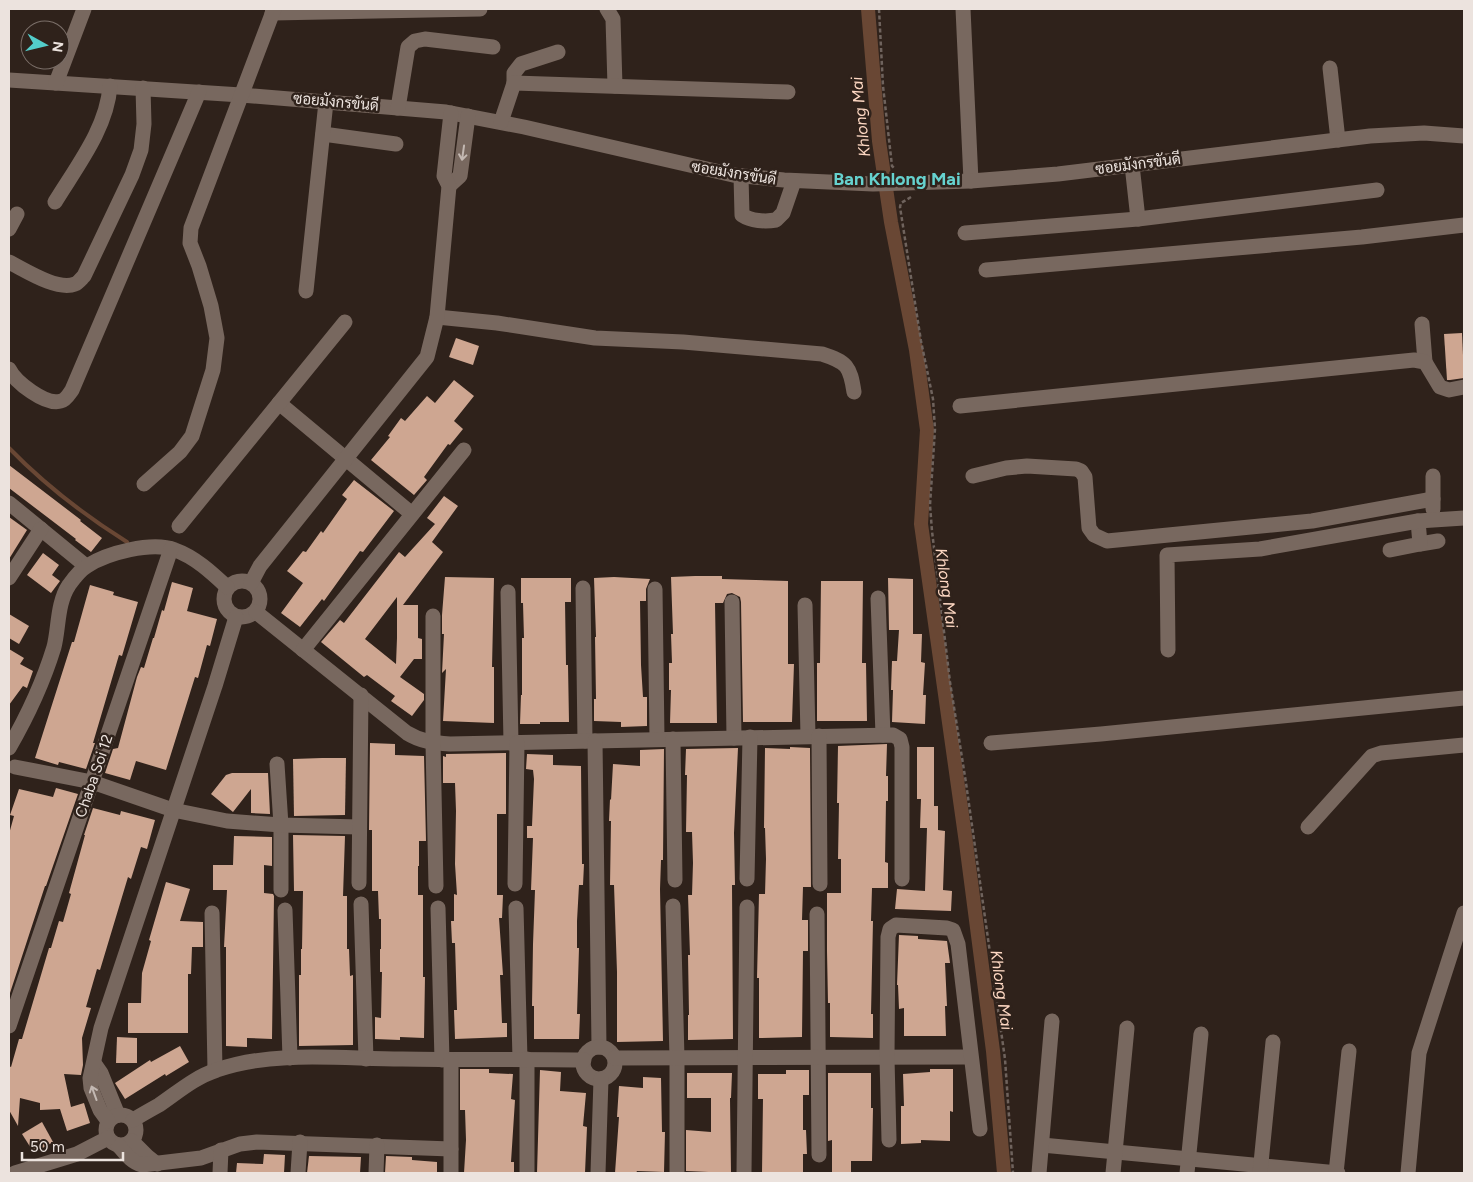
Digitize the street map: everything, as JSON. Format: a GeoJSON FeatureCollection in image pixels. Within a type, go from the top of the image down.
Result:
{"type":"FeatureCollection","features":[{"type":"Feature","properties":{"kind":"street"},"geometry":{"type":"LineString","coordinates":[[56,83],[84,9]]}},
{"type":"Feature","properties":{"kind":"street"},"geometry":{"type":"LineString","coordinates":[[144,484],[180,452],[192,436],[213,370],[217,338],[206,290],[190,243],[191,228],[273,11],[480,9]]}},
{"type":"Feature","properties":{"kind":"street"},"geometry":{"type":"LineString","coordinates":[[607,9],[613,18],[615,86]]}},
{"type":"Feature","properties":{"kind":"street"},"geometry":{"type":"LineString","coordinates":[[963,9],[971,181]]}},
{"type":"Feature","properties":{"kind":"street"},"geometry":{"type":"LineString","coordinates":[[398,108],[408,47],[414,41],[425,39],[494,47]]}},
{"type":"Feature","properties":{"kind":"street"},"geometry":{"type":"LineString","coordinates":[[501,122],[514,83],[514,73],[521,64],[558,52]]}},
{"type":"Feature","properties":{"kind":"street"},"geometry":{"type":"LineString","coordinates":[[1330,68],[1338,140]]}},
{"type":"Feature","properties":{"kind":"street","name":"ซอยมังกรขันดี"},"geometry":{"type":"LineString","coordinates":[[9,80],[241,94],[451,113],[501,122],[741,176],[794,181],[873,184],[971,181],[1058,174],[1370,136],[1424,133],[1464,136]]}},
{"type":"Feature","properties":{"kind":"street"},"geometry":{"type":"LineString","coordinates":[[514,83],[788,92]]}},
{"type":"Feature","properties":{"kind":"street"},"geometry":{"type":"LineString","coordinates":[[56,202],[101,122],[109,102],[110,86]]}},
{"type":"Feature","properties":{"kind":"street"},"geometry":{"type":"LineString","coordinates":[[9,262],[56,284],[76,284],[84,276],[132,175],[141,150],[144,124],[143,88]]}},
{"type":"Feature","properties":{"kind":"street"},"geometry":{"type":"LineString","coordinates":[[9,369],[13,378],[40,396],[53,402],[63,401],[72,390],[199,92]]}},
{"type":"Feature","properties":{"kind":"street"},"geometry":{"type":"LineString","coordinates":[[306,291],[326,102]]}},
{"type":"Feature","properties":{"kind":"street"},"geometry":{"type":"LineString","coordinates":[[251,583],[260,566],[426,357],[437,318],[449,186],[444,176],[451,113]]}},
{"type":"Feature","properties":{"kind":"street"},"geometry":{"type":"LineString","coordinates":[[449,186],[460,176],[468,116]]}},
{"type":"Feature","properties":{"kind":"street"},"geometry":{"type":"LineString","coordinates":[[323,134],[396,144]]}},
{"type":"Feature","properties":{"kind":"street"},"geometry":{"type":"LineString","coordinates":[[1132,165],[1138,219]]}},
{"type":"Feature","properties":{"kind":"street"},"geometry":{"type":"LineString","coordinates":[[741,176],[742,215],[747,218],[768,222],[776,220],[782,213],[794,181]]}},
{"type":"Feature","properties":{"kind":"street"},"geometry":{"type":"LineString","coordinates":[[964,233],[1138,219],[1377,190]]}},
{"type":"Feature","properties":{"kind":"street"},"geometry":{"type":"LineString","coordinates":[[9,230],[17,214]]}},
{"type":"Feature","properties":{"kind":"street"},"geometry":{"type":"LineString","coordinates":[[986,270],[1362,237],[1464,225]]}},
{"type":"Feature","properties":{"kind":"street"},"geometry":{"type":"LineString","coordinates":[[437,318],[497,324],[595,338],[683,342],[822,354],[841,360],[849,367],[854,392]]}},
{"type":"Feature","properties":{"kind":"street"},"geometry":{"type":"LineString","coordinates":[[179,526],[345,322]]}},
{"type":"Feature","properties":{"kind":"street"},"geometry":{"type":"LineString","coordinates":[[1422,324],[1425,362],[1440,387],[1449,390],[1464,387]]}},
{"type":"Feature","properties":{"kind":"street"},"geometry":{"type":"LineString","coordinates":[[960,406],[1396,361],[1414,360],[1425,362]]}},
{"type":"Feature","properties":{"kind":"street"},"geometry":{"type":"LineString","coordinates":[[279,403],[412,514]]}},
{"type":"Feature","properties":{"kind":"street"},"geometry":{"type":"LineString","coordinates":[[303,650],[464,450]]}},
{"type":"Feature","properties":{"kind":"street"},"geometry":{"type":"LineString","coordinates":[[972,476],[1006,468],[1027,466],[1076,469],[1081,471],[1085,477],[1089,528],[1094,535],[1107,541],[1312,521],[1433,500]]}},
{"type":"Feature","properties":{"kind":"street"},"geometry":{"type":"LineString","coordinates":[[1433,476],[1434,520]]}},
{"type":"Feature","properties":{"kind":"street"},"geometry":{"type":"LineString","coordinates":[[9,503],[86,566]]}},
{"type":"Feature","properties":{"kind":"street"},"geometry":{"type":"LineString","coordinates":[[1168,650],[1167,555],[1260,549],[1418,521],[1464,518]]}},
{"type":"Feature","properties":{"kind":"street"},"geometry":{"type":"LineString","coordinates":[[1418,521],[1420,544]]}},
{"type":"Feature","properties":{"kind":"street"},"geometry":{"type":"LineString","coordinates":[[9,578],[41,529]]}},
{"type":"Feature","properties":{"kind":"street"},"geometry":{"type":"LineString","coordinates":[[1390,550],[1438,541]]}},
{"type":"Feature","properties":{"kind":"street"},"geometry":{"type":"LineString","coordinates":[[9,748],[35,700],[47,670],[54,646],[63,599],[68,586],[86,566],[124,551],[162,546],[190,558],[207,569],[227,587]]}},
{"type":"Feature","properties":{"kind":"street","name":"Chaba Soi 12"},"geometry":{"type":"LineString","coordinates":[[9,1026],[12,1001],[92,782],[171,549]]}},
{"type":"Feature","properties":{"kind":"street"},"geometry":{"type":"LineString","coordinates":[[243,580],[251,583],[257,589],[260,597],[256,612],[243,618],[236,617],[228,612],[224,604],[224,595],[227,587],[234,582],[243,580]]}},
{"type":"Feature","properties":{"kind":"street"},"geometry":{"type":"LineString","coordinates":[[583,588],[590,741],[598,1047]]}},
{"type":"Feature","properties":{"kind":"street"},"geometry":{"type":"LineString","coordinates":[[655,589],[657,739]]}},
{"type":"Feature","properties":{"kind":"street"},"geometry":{"type":"LineString","coordinates":[[508,592],[514,743],[516,884]]}},
{"type":"Feature","properties":{"kind":"street"},"geometry":{"type":"LineString","coordinates":[[878,598],[883,735]]}},
{"type":"Feature","properties":{"kind":"street"},"geometry":{"type":"LineString","coordinates":[[732,602],[734,738]]}},
{"type":"Feature","properties":{"kind":"street"},"geometry":{"type":"LineString","coordinates":[[805,606],[814,736],[820,884]]}},
{"type":"Feature","properties":{"kind":"street"},"geometry":{"type":"LineString","coordinates":[[256,612],[406,733],[417,739],[433,743],[893,735],[900,739],[902,747],[902,879]]}},
{"type":"Feature","properties":{"kind":"street"},"geometry":{"type":"LineString","coordinates":[[433,616],[436,886]]}},
{"type":"Feature","properties":{"kind":"street"},"geometry":{"type":"LineString","coordinates":[[15,1173],[52,1168],[77,1154],[119,1141],[136,1130],[120,1118],[100,1110],[91,1088],[90,1078],[101,1028],[215,686],[236,617]]}},
{"type":"Feature","properties":{"kind":"street"},"geometry":{"type":"LineString","coordinates":[[359,883],[361,695]]}},
{"type":"Feature","properties":{"kind":"street"},"geometry":{"type":"LineString","coordinates":[[991,743],[1464,698]]}},
{"type":"Feature","properties":{"kind":"street"},"geometry":{"type":"LineString","coordinates":[[747,879],[750,737]]}},
{"type":"Feature","properties":{"kind":"street"},"geometry":{"type":"LineString","coordinates":[[673,739],[675,880]]}},
{"type":"Feature","properties":{"kind":"street"},"geometry":{"type":"LineString","coordinates":[[1308,827],[1372,756],[1381,753],[1464,745]]}},
{"type":"Feature","properties":{"kind":"street"},"geometry":{"type":"LineString","coordinates":[[9,752],[15,760],[12,772],[92,782],[173,810],[227,821],[281,825],[359,827]]}},
{"type":"Feature","properties":{"kind":"street"},"geometry":{"type":"LineString","coordinates":[[277,764],[281,825],[282,890]]}},
{"type":"Feature","properties":{"kind":"street"},"geometry":{"type":"LineString","coordinates":[[361,904],[366,1059]]}},
{"type":"Feature","properties":{"kind":"street"},"geometry":{"type":"LineString","coordinates":[[673,906],[677,1058],[677,1173]]}},
{"type":"Feature","properties":{"kind":"street"},"geometry":{"type":"LineString","coordinates":[[744,1173],[747,907]]}},
{"type":"Feature","properties":{"kind":"street"},"geometry":{"type":"LineString","coordinates":[[438,908],[447,1060],[451,1149],[450,1173]]}},
{"type":"Feature","properties":{"kind":"street"},"geometry":{"type":"LineString","coordinates":[[516,908],[524,1059],[527,1173]]}},
{"type":"Feature","properties":{"kind":"street"},"geometry":{"type":"LineString","coordinates":[[285,910],[290,1058]]}},
{"type":"Feature","properties":{"kind":"street"},"geometry":{"type":"LineString","coordinates":[[1408,1173],[1419,1053],[1464,912]]}},
{"type":"Feature","properties":{"kind":"street"},"geometry":{"type":"LineString","coordinates":[[212,913],[215,1070]]}},
{"type":"Feature","properties":{"kind":"street"},"geometry":{"type":"LineString","coordinates":[[817,914],[819,1155]]}},
{"type":"Feature","properties":{"kind":"street"},"geometry":{"type":"LineString","coordinates":[[888,1140],[888,937],[890,929],[896,925],[953,930],[958,944],[980,1129]]}},
{"type":"Feature","properties":{"kind":"street"},"geometry":{"type":"LineString","coordinates":[[1039,1173],[1052,1021]]}},
{"type":"Feature","properties":{"kind":"street"},"geometry":{"type":"LineString","coordinates":[[1113,1173],[1128,1028]]}},
{"type":"Feature","properties":{"kind":"street"},"geometry":{"type":"LineString","coordinates":[[1187,1166],[1201,1034]]}},
{"type":"Feature","properties":{"kind":"street"},"geometry":{"type":"LineString","coordinates":[[1260,1170],[1273,1042]]}},
{"type":"Feature","properties":{"kind":"street"},"geometry":{"type":"LineString","coordinates":[[598,1047],[609,1050],[615,1058],[616,1064],[611,1074],[600,1079],[587,1074],[583,1065],[589,1051],[598,1047]]}},
{"type":"Feature","properties":{"kind":"street"},"geometry":{"type":"LineString","coordinates":[[1042,1145],[1116,1152],[1187,1166],[1337,1173],[1349,1051]]}},
{"type":"Feature","properties":{"kind":"street"},"geometry":{"type":"LineString","coordinates":[[615,1058],[970,1057]]}},
{"type":"Feature","properties":{"kind":"street"},"geometry":{"type":"LineString","coordinates":[[451,1149],[300,1142],[249,1142],[201,1158],[146,1165],[119,1141],[106,1126],[120,1118],[160,1104],[182,1088],[215,1070],[250,1062],[290,1058],[584,1060]]}},
{"type":"Feature","properties":{"kind":"street"},"geometry":{"type":"LineString","coordinates":[[598,1173],[600,1079]]}},
{"type":"Feature","properties":{"kind":"street"},"geometry":{"type":"LineString","coordinates":[[298,1173],[300,1142]]}},
{"type":"Feature","properties":{"kind":"street"},"geometry":{"type":"LineString","coordinates":[[376,1173],[377,1145]]}},
{"type":"Feature","properties":{"kind":"street"},"geometry":{"type":"LineString","coordinates":[[220,1173],[221,1150]]}},
{"type":"Feature","properties":{"kind":"path"},"geometry":{"type":"LineString","coordinates":[[879,9],[883,86],[892,166],[895,169],[909,171],[917,182],[915,193],[911,198],[901,203],[900,208],[921,341],[933,399],[935,429],[930,505],[932,531],[950,682],[972,820],[1004,1059],[1013,1173]]}},
{"type":"Feature","properties":{"kind":"building"},"geometry":{"type":"Polygon","coordinates":[[[1462,333],[1464,378],[1447,380],[1444,334],[1462,333]]]}},
{"type":"Feature","properties":{"kind":"building"},"geometry":{"type":"Polygon","coordinates":[[[456,338],[479,346],[473,365],[449,357],[456,338]]]}},
{"type":"Feature","properties":{"kind":"building"},"geometry":{"type":"Polygon","coordinates":[[[454,380],[474,396],[454,421],[463,429],[450,445],[448,444],[424,477],[427,480],[414,495],[371,460],[390,437],[388,436],[401,418],[405,421],[427,396],[435,403],[454,380]]]}},
{"type":"Feature","properties":{"kind":"building"},"geometry":{"type":"Polygon","coordinates":[[[9,465],[102,538],[91,552],[9,488],[9,465]]]}},
{"type":"Feature","properties":{"kind":"building"},"geometry":{"type":"Polygon","coordinates":[[[354,480],[394,511],[363,552],[360,551],[324,601],[322,599],[300,627],[281,613],[303,583],[287,571],[303,551],[306,552],[321,531],[323,533],[347,499],[342,495],[354,480]]]}},
{"type":"Feature","properties":{"kind":"building"},"geometry":{"type":"Polygon","coordinates":[[[444,496],[458,506],[432,542],[443,552],[403,605],[418,605],[418,638],[422,639],[422,659],[414,659],[400,677],[424,694],[424,700],[412,716],[391,701],[395,696],[367,675],[364,677],[321,642],[340,620],[344,623],[399,552],[405,557],[435,524],[427,518],[444,496]],[[397,597],[365,639],[396,664],[397,597]]]}},
{"type":"Feature","properties":{"kind":"building"},"geometry":{"type":"Polygon","coordinates":[[[9,517],[27,530],[9,559],[9,517]]]}},
{"type":"Feature","properties":{"kind":"building"},"geometry":{"type":"Polygon","coordinates":[[[43,553],[59,565],[52,575],[60,581],[51,593],[27,575],[43,553]]]}},
{"type":"Feature","properties":{"kind":"building"},"geometry":{"type":"Polygon","coordinates":[[[722,576],[722,579],[788,581],[788,664],[794,664],[792,722],[743,722],[741,602],[740,597],[732,593],[727,594],[723,603],[715,603],[717,723],[670,723],[671,690],[669,690],[669,663],[672,663],[671,634],[673,634],[671,577],[722,576]]]}},
{"type":"Feature","properties":{"kind":"building"},"geometry":{"type":"Polygon","coordinates":[[[445,577],[494,578],[492,667],[494,667],[494,723],[443,721],[446,669],[442,673],[444,634],[442,634],[442,615],[445,577]]]}},
{"type":"Feature","properties":{"kind":"building"},"geometry":{"type":"Polygon","coordinates":[[[521,578],[571,578],[571,602],[565,602],[569,722],[520,724],[522,638],[524,638],[521,578]]]}},
{"type":"Feature","properties":{"kind":"building"},"geometry":{"type":"Polygon","coordinates":[[[594,578],[650,579],[646,589],[646,601],[640,601],[641,665],[643,697],[647,697],[647,726],[621,727],[621,722],[594,721],[596,637],[594,578]]]}},
{"type":"Feature","properties":{"kind":"building"},"geometry":{"type":"Polygon","coordinates":[[[888,578],[913,579],[913,634],[922,634],[921,662],[925,663],[923,695],[926,695],[925,724],[892,722],[892,661],[897,661],[899,630],[889,630],[888,578]]]}},
{"type":"Feature","properties":{"kind":"building"},"geometry":{"type":"Polygon","coordinates":[[[821,581],[863,581],[862,663],[866,663],[867,721],[817,721],[817,663],[820,663],[821,581]]]}},
{"type":"Feature","properties":{"kind":"building"},"geometry":{"type":"Polygon","coordinates":[[[172,582],[193,588],[187,611],[217,619],[210,646],[207,645],[198,678],[195,677],[166,770],[136,761],[130,780],[105,773],[113,749],[118,748],[137,677],[141,667],[144,668],[172,582]]]}},
{"type":"Feature","properties":{"kind":"building"},"geometry":{"type":"Polygon","coordinates":[[[90,585],[114,592],[113,595],[138,602],[122,656],[119,655],[86,769],[59,762],[58,765],[35,758],[72,642],[74,642],[90,585]]]}},
{"type":"Feature","properties":{"kind":"building"},"geometry":{"type":"Polygon","coordinates":[[[9,614],[29,626],[19,644],[9,638],[9,614]]]}},
{"type":"Feature","properties":{"kind":"building"},"geometry":{"type":"Polygon","coordinates":[[[9,649],[24,658],[20,664],[33,671],[27,688],[23,686],[9,705],[9,649]]]}},
{"type":"Feature","properties":{"kind":"building"},"geometry":{"type":"Polygon","coordinates":[[[370,743],[395,744],[395,755],[424,756],[426,841],[419,841],[418,895],[423,895],[424,1038],[400,1037],[400,1040],[375,1039],[375,1017],[381,1018],[382,972],[380,972],[381,919],[379,919],[378,891],[372,891],[372,830],[369,830],[370,743]]]}},
{"type":"Feature","properties":{"kind":"building"},"geometry":{"type":"Polygon","coordinates":[[[887,744],[886,776],[888,776],[888,801],[886,801],[885,862],[888,863],[888,888],[872,888],[871,1014],[873,1014],[873,1038],[830,1037],[827,893],[841,893],[841,859],[838,859],[838,746],[887,744]]]}},
{"type":"Feature","properties":{"kind":"building"},"geometry":{"type":"Polygon","coordinates":[[[790,747],[810,748],[811,887],[803,887],[802,920],[808,920],[808,951],[803,951],[802,1037],[759,1038],[759,978],[757,978],[759,894],[765,894],[766,859],[764,828],[765,748],[790,749],[790,747]]]}},
{"type":"Feature","properties":{"kind":"building"},"geometry":{"type":"Polygon","coordinates":[[[917,747],[934,747],[934,806],[938,806],[938,830],[945,831],[943,890],[952,891],[951,911],[895,909],[897,889],[925,891],[927,828],[920,828],[921,799],[917,799],[917,747]]]}},
{"type":"Feature","properties":{"kind":"building"},"geometry":{"type":"Polygon","coordinates":[[[738,748],[734,833],[735,885],[732,885],[733,1039],[688,1040],[688,955],[690,955],[688,895],[692,895],[693,863],[692,832],[686,832],[686,749],[738,748]]]}},
{"type":"Feature","properties":{"kind":"building"},"geometry":{"type":"Polygon","coordinates":[[[664,749],[663,860],[661,860],[660,889],[663,1041],[617,1042],[614,885],[610,885],[611,821],[609,821],[613,764],[640,766],[640,750],[664,749]]]}},
{"type":"Feature","properties":{"kind":"building"},"geometry":{"type":"Polygon","coordinates":[[[506,753],[506,814],[497,814],[497,895],[503,895],[502,918],[499,918],[503,975],[500,975],[502,1023],[507,1023],[507,1037],[455,1039],[454,1010],[457,1010],[455,943],[452,943],[451,921],[454,921],[454,894],[457,895],[455,783],[443,783],[443,756],[446,757],[446,754],[506,753]]]}},
{"type":"Feature","properties":{"kind":"building"},"geometry":{"type":"Polygon","coordinates":[[[527,754],[553,755],[553,765],[581,766],[582,864],[584,864],[583,885],[579,885],[577,921],[577,948],[579,948],[577,1014],[580,1014],[579,1039],[534,1039],[534,1006],[532,1006],[535,890],[531,890],[533,838],[527,838],[527,826],[532,826],[534,779],[533,770],[526,769],[527,754]]]}},
{"type":"Feature","properties":{"kind":"building"},"geometry":{"type":"Polygon","coordinates":[[[346,758],[345,815],[294,816],[293,759],[346,758]]]}},
{"type":"Feature","properties":{"kind":"building"},"geometry":{"type":"Polygon","coordinates":[[[232,773],[268,773],[270,814],[251,813],[251,789],[233,812],[211,794],[226,775],[232,773]]]}},
{"type":"Feature","properties":{"kind":"building"},"geometry":{"type":"Polygon","coordinates":[[[56,788],[78,794],[9,993],[9,834],[14,816],[10,815],[19,789],[53,797],[56,788]]]}},
{"type":"Feature","properties":{"kind":"building"},"geometry":{"type":"Polygon","coordinates":[[[93,808],[120,815],[121,811],[155,820],[147,849],[141,847],[131,879],[128,877],[100,970],[97,969],[86,1007],[91,1008],[82,1038],[83,1065],[81,1075],[64,1074],[71,1107],[84,1103],[90,1123],[67,1131],[60,1109],[40,1110],[40,1103],[20,1098],[18,1126],[9,1110],[9,1066],[11,1067],[19,1039],[22,1039],[59,921],[63,922],[84,835],[93,808]]]}},
{"type":"Feature","properties":{"kind":"building"},"geometry":{"type":"Polygon","coordinates":[[[293,835],[345,836],[343,896],[347,896],[347,949],[349,949],[350,976],[353,975],[353,1045],[299,1046],[299,975],[301,975],[303,891],[294,891],[293,835]]]}},
{"type":"Feature","properties":{"kind":"building"},"geometry":{"type":"Polygon","coordinates":[[[234,836],[272,837],[272,866],[264,865],[264,893],[273,894],[274,896],[272,1039],[247,1038],[247,1047],[226,1046],[226,947],[224,947],[227,890],[213,890],[213,865],[233,865],[234,836]]]}},
{"type":"Feature","properties":{"kind":"building"},"geometry":{"type":"Polygon","coordinates":[[[166,882],[190,889],[180,921],[203,922],[203,947],[192,947],[191,974],[188,974],[188,1033],[128,1033],[128,1003],[141,1003],[142,973],[151,941],[149,940],[166,882]]]}},
{"type":"Feature","properties":{"kind":"building"},"geometry":{"type":"Polygon","coordinates":[[[899,935],[918,936],[918,939],[947,941],[950,963],[945,963],[946,1036],[904,1036],[904,1008],[899,1009],[897,985],[899,935]]]}},
{"type":"Feature","properties":{"kind":"building"},"geometry":{"type":"Polygon","coordinates":[[[117,1037],[137,1038],[137,1063],[116,1063],[117,1037]]]}},
{"type":"Feature","properties":{"kind":"building"},"geometry":{"type":"Polygon","coordinates":[[[180,1046],[189,1062],[166,1076],[165,1074],[125,1099],[115,1083],[150,1060],[151,1062],[180,1046]]]}},
{"type":"Feature","properties":{"kind":"building"},"geometry":{"type":"Polygon","coordinates":[[[460,1069],[489,1069],[489,1073],[513,1074],[511,1099],[515,1100],[511,1162],[514,1162],[514,1173],[464,1173],[465,1110],[460,1110],[460,1069]]]}},
{"type":"Feature","properties":{"kind":"building"},"geometry":{"type":"Polygon","coordinates":[[[930,1069],[953,1069],[953,1112],[950,1111],[950,1141],[921,1140],[921,1143],[901,1144],[901,1106],[904,1106],[903,1074],[930,1072],[930,1069]]]}},
{"type":"Feature","properties":{"kind":"building"},"geometry":{"type":"Polygon","coordinates":[[[540,1070],[561,1072],[560,1091],[586,1093],[583,1126],[587,1127],[585,1173],[537,1173],[540,1070]]]}},
{"type":"Feature","properties":{"kind":"building"},"geometry":{"type":"Polygon","coordinates":[[[786,1070],[809,1070],[809,1095],[803,1095],[803,1130],[806,1130],[807,1154],[803,1154],[803,1173],[762,1173],[763,1099],[758,1099],[758,1074],[786,1074],[786,1070]]]}},
{"type":"Feature","properties":{"kind":"building"},"geometry":{"type":"Polygon","coordinates":[[[687,1073],[732,1073],[730,1098],[731,1173],[686,1171],[686,1130],[711,1132],[711,1098],[687,1098],[687,1073]]]}},
{"type":"Feature","properties":{"kind":"building"},"geometry":{"type":"Polygon","coordinates":[[[828,1073],[871,1073],[871,1108],[873,1108],[872,1161],[851,1161],[851,1172],[832,1172],[832,1140],[828,1141],[828,1073]]]}},
{"type":"Feature","properties":{"kind":"building"},"geometry":{"type":"Polygon","coordinates":[[[643,1077],[661,1078],[662,1132],[665,1132],[664,1172],[637,1171],[636,1173],[615,1173],[619,1086],[643,1088],[643,1077]]]}},
{"type":"Feature","properties":{"kind":"building"},"geometry":{"type":"Polygon","coordinates":[[[42,1122],[53,1142],[34,1153],[22,1134],[42,1122]]]}},
{"type":"Feature","properties":{"kind":"building"},"geometry":{"type":"Polygon","coordinates":[[[264,1154],[285,1155],[284,1173],[236,1173],[237,1163],[263,1164],[264,1154]]]}},
{"type":"Feature","properties":{"kind":"building"},"geometry":{"type":"Polygon","coordinates":[[[309,1156],[361,1157],[360,1173],[307,1173],[309,1156]]]}},
{"type":"Feature","properties":{"kind":"building"},"geometry":{"type":"Polygon","coordinates":[[[386,1156],[412,1157],[412,1160],[437,1162],[437,1173],[385,1173],[386,1156]]]}},
{"type":"Feature","properties":{"kind":"waterway","name":"Khlong Mai"},"geometry":{"type":"LineString","coordinates":[[868,9],[879,141],[891,222],[916,350],[927,430],[921,524],[993,1051],[1004,1173]]}},
{"type":"Feature","properties":{"kind":"waterway"},"geometry":{"type":"LineString","coordinates":[[9,448],[65,498],[127,542]]}},
{"type":"Feature","properties":{"kind":"district","name":"Ban Khlong Mai"},"geometry":{"type":"Point","coordinates":[897,179]}}]}
